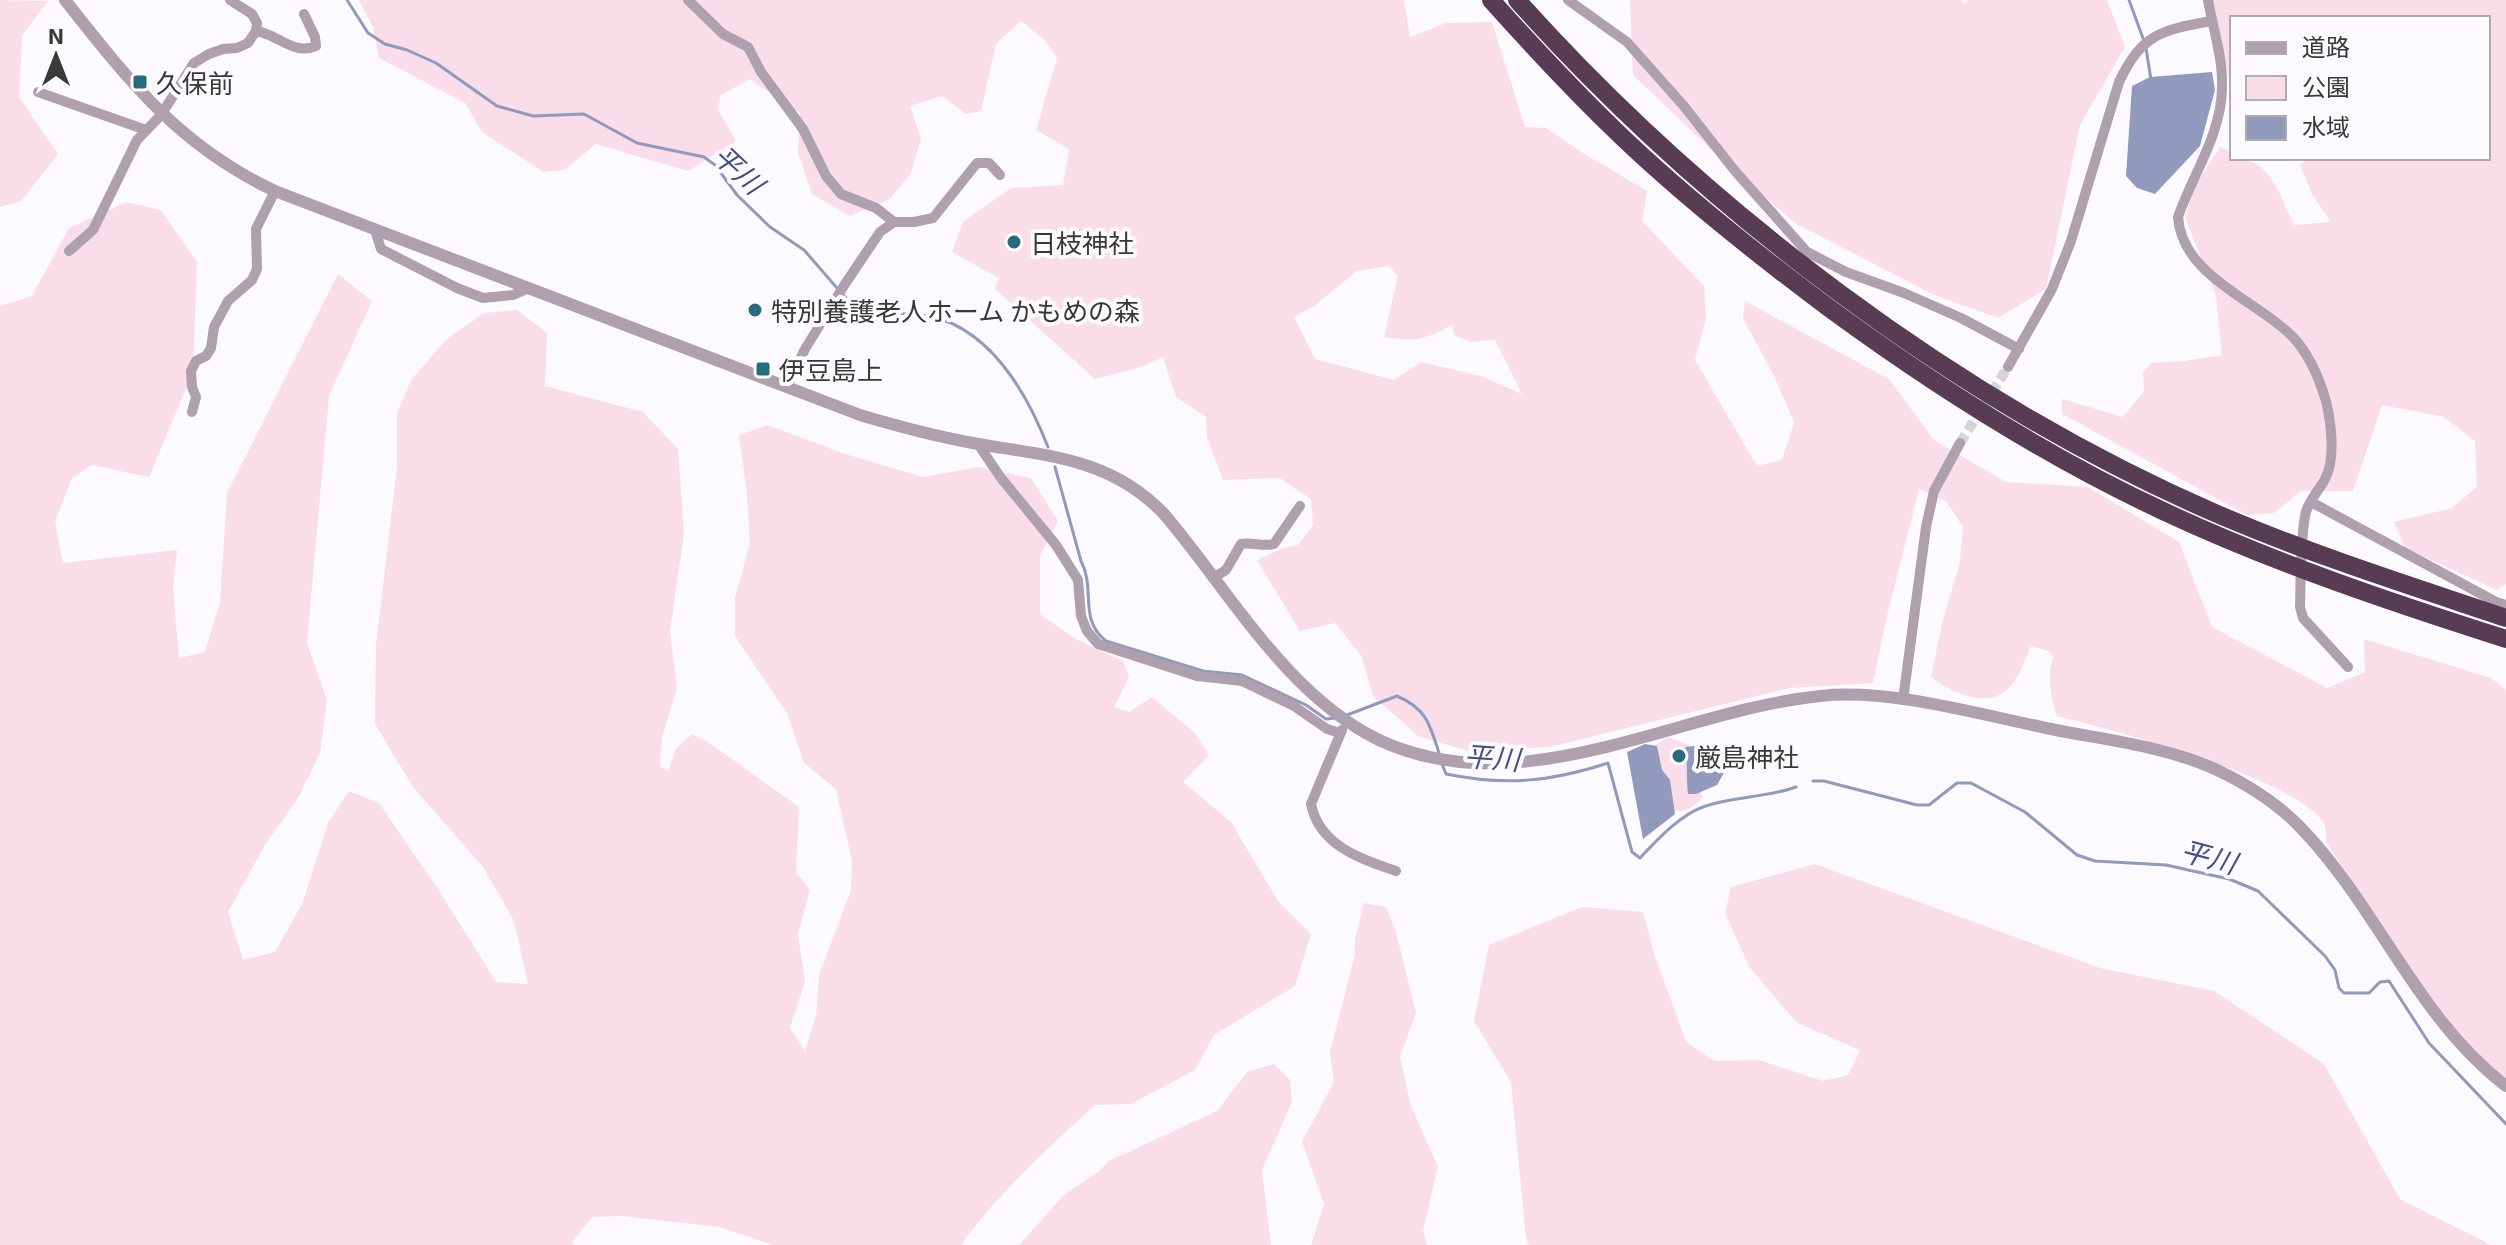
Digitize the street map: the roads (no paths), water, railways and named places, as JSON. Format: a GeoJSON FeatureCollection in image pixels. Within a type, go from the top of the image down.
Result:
{"type":"FeatureCollection","features":[{"type":"Feature","properties":{"kind":"highway"},"geometry":{"type":"LineString","coordinates":[[1491,0],[1595,111],[1697,204],[1835,312],[1909,366],[1976,409],[2106,483],[2216,535],[2328,580],[2506,639]]}},
{"type":"Feature","properties":{"kind":"highway"},"geometry":{"type":"LineString","coordinates":[[1517,0],[1584,72],[1706,186],[1800,264],[1965,378],[2131,474],[2215,513],[2375,574],[2506,618]]}},
{"type":"Feature","properties":{"kind":"street"},"geometry":{"type":"LineString","coordinates":[[65,0],[161,115],[223,163],[275,191],[884,422],[978,444],[1080,462],[1119,479],[1164,514],[1298,679],[1344,719],[1378,739],[1441,760],[1486,764],[1530,763],[1764,705],[1812,697],[1859,694],[1903,700],[2166,753],[2216,770],[2264,797],[2301,828],[2448,1032],[2483,1069],[2506,1086]]}},
{"type":"Feature","properties":{"kind":"street"},"geometry":{"type":"LineString","coordinates":[[69,251],[93,230],[137,140],[161,115],[194,63],[209,54],[248,43],[256,31],[257,23],[252,14],[230,0]]}},
{"type":"Feature","properties":{"kind":"street"},"geometry":{"type":"LineString","coordinates":[[688,0],[723,34],[748,47],[761,72],[803,129],[826,176],[841,194],[876,208],[894,222]]}},
{"type":"Feature","properties":{"kind":"street"},"geometry":{"type":"LineString","coordinates":[[1568,0],[1627,42],[1807,252],[1846,272],[1961,318],[2019,349]]}},
{"type":"Feature","properties":{"kind":"street"},"geometry":{"type":"LineString","coordinates":[[2208,0],[2221,66],[2222,93],[2206,152],[2178,217],[2179,227],[2192,253],[2209,275],[2285,329],[2314,368],[2326,402],[2330,456],[2327,477],[2304,519],[2300,607],[2303,618],[2348,667]]}},
{"type":"Feature","properties":{"kind":"street"},"geometry":{"type":"LineString","coordinates":[[256,31],[266,32],[296,49],[308,50],[316,46],[304,14]]}},
{"type":"Feature","properties":{"kind":"street"},"geometry":{"type":"LineString","coordinates":[[2008,367],[2052,289],[2071,241],[2119,82],[2130,58],[2147,41],[2165,31],[2211,21]]}},
{"type":"Feature","properties":{"kind":"street"},"geometry":{"type":"LineString","coordinates":[[38,92],[146,130]]}},
{"type":"Feature","properties":{"kind":"street"},"geometry":{"type":"LineString","coordinates":[[787,387],[805,349],[880,232],[894,222],[933,218],[977,163],[989,163],[1000,175]]}},
{"type":"Feature","properties":{"kind":"street"},"geometry":{"type":"LineString","coordinates":[[192,412],[196,397],[191,371],[196,361],[206,356],[211,348],[214,327],[228,301],[252,280],[257,269],[256,229],[275,191]]}},
{"type":"Feature","properties":{"kind":"street"},"geometry":{"type":"LineString","coordinates":[[375,230],[381,249],[469,294],[494,298],[529,288]]}},
{"type":"Feature","properties":{"kind":"street"},"geometry":{"type":"LineString","coordinates":[[1903,700],[1934,491],[1960,443]]}},
{"type":"Feature","properties":{"kind":"street"},"geometry":{"type":"LineString","coordinates":[[978,444],[1001,478],[1056,545],[1078,580],[1081,616],[1087,631],[1098,644],[1197,676],[1242,681],[1294,706],[1327,729],[1340,733]]}},
{"type":"Feature","properties":{"kind":"street"},"geometry":{"type":"LineString","coordinates":[[2311,502],[2506,605]]}},
{"type":"Feature","properties":{"kind":"street"},"geometry":{"type":"LineString","coordinates":[[1213,578],[1226,570],[1241,544],[1274,544],[1300,506]]}},
{"type":"Feature","properties":{"kind":"street"},"geometry":{"type":"LineString","coordinates":[[1344,719],[1311,804],[1313,814],[1319,827],[1333,842],[1354,856],[1396,871]]}},
{"type":"Feature","properties":{"kind":"water"},"geometry":{"type":"Polygon","coordinates":[[[2212,72],[2215,90],[2200,146],[2155,194],[2137,188],[2126,176],[2132,86],[2150,77],[2212,72]]]}},
{"type":"Feature","properties":{"kind":"water"},"geometry":{"type":"Polygon","coordinates":[[[1645,744],[1657,746],[1662,770],[1670,780],[1675,814],[1643,839],[1627,752],[1645,744]]]}},
{"type":"Feature","properties":{"kind":"water"},"geometry":{"type":"Polygon","coordinates":[[[1705,745],[1723,757],[1725,771],[1717,785],[1688,794],[1685,747],[1705,745]]]}},
{"type":"Feature","properties":{"kind":"waterway","name":"平川"},"geometry":{"type":"LineString","coordinates":[[347,0],[368,33],[385,44],[436,63],[497,106],[533,116],[584,114],[637,143],[704,157],[715,165],[737,195],[770,227],[804,250],[837,288]]}},
{"type":"Feature","properties":{"kind":"waterway"},"geometry":{"type":"LineString","coordinates":[[2129,0],[2144,41]]}},
{"type":"Feature","properties":{"kind":"waterway"},"geometry":{"type":"LineString","coordinates":[[2146,48],[2151,80]]}},
{"type":"Feature","properties":{"kind":"waterway","name":"平川"},"geometry":{"type":"LineString","coordinates":[[842,294],[863,308],[941,319],[978,340],[994,354],[1020,389],[1048,447]]}},
{"type":"Feature","properties":{"kind":"waterway","name":"平川"},"geometry":{"type":"LineString","coordinates":[[1055,467],[1085,572],[1092,623],[1106,641],[1203,671],[1242,675],[1306,705],[1326,719],[1336,718]]}},
{"type":"Feature","properties":{"kind":"waterway","name":"平川"},"geometry":{"type":"LineString","coordinates":[[1347,715],[1397,696],[1421,712],[1430,726],[1439,753]]}},
{"type":"Feature","properties":{"kind":"waterway","name":"平川"},"geometry":{"type":"LineString","coordinates":[[1442,764],[1446,774],[1508,781],[1547,778],[1608,763],[1632,852],[1640,858],[1669,829],[1694,811],[1714,803],[1796,787]]}},
{"type":"Feature","properties":{"kind":"waterway","name":"平川"},"geometry":{"type":"LineString","coordinates":[[1813,781],[1824,781],[1917,805],[1929,805],[1957,783],[1971,783],[2025,812],[2077,855],[2095,861],[2166,865],[2229,879],[2258,891],[2325,956],[2335,970],[2339,988],[2344,993],[2369,993],[2380,982],[2389,981],[2429,1043],[2506,1124]]}},
{"type":"Feature","properties":{"kind":"tunnel"},"geometry":{"type":"LineString","coordinates":[[1960,443],[2008,367]]}},
{"type":"Feature","properties":{"kind":"place","name":"久保前"},"geometry":{"type":"Point","coordinates":[140,82]}},
{"type":"Feature","properties":{"kind":"place","name":"日枝神社"},"geometry":{"type":"Point","coordinates":[1014,242]}},
{"type":"Feature","properties":{"kind":"place","name":"特別養護老人ホーム かもめの森"},"geometry":{"type":"Point","coordinates":[755,310]}},
{"type":"Feature","properties":{"kind":"place","name":"伊豆島上"},"geometry":{"type":"Point","coordinates":[763,369]}},
{"type":"Feature","properties":{"kind":"place","name":"厳島神社"},"geometry":{"type":"Point","coordinates":[1679,756]}}]}
